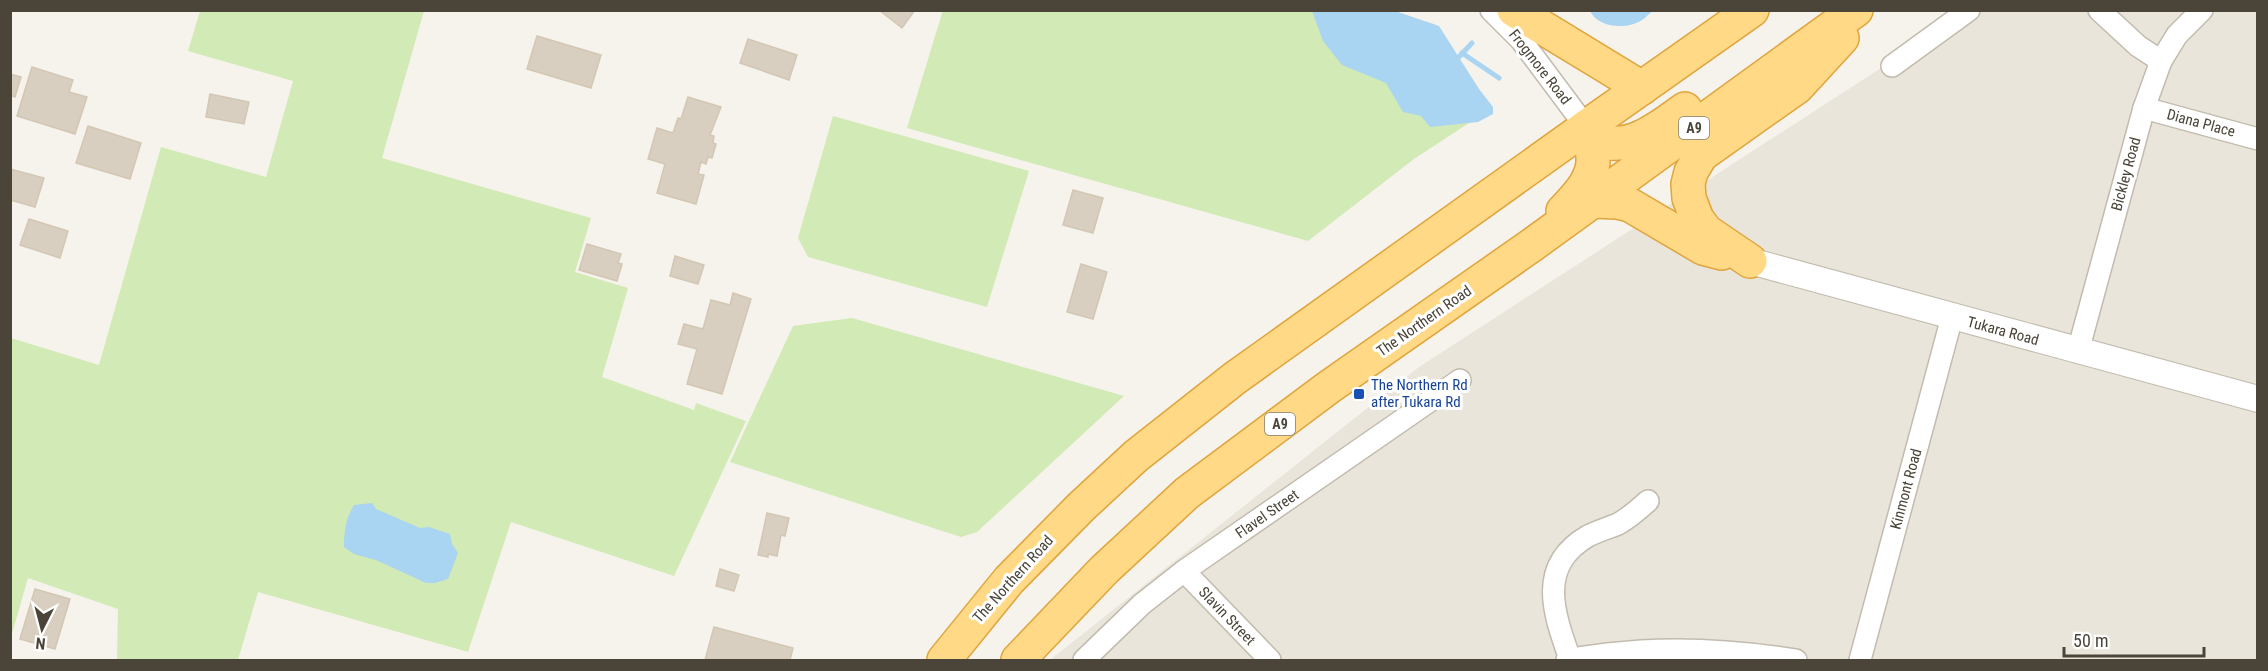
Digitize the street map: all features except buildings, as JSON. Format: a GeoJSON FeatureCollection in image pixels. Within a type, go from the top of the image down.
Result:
{"type":"FeatureCollection","features":[{"type":"Feature","properties":{"kind":"highway"},"geometry":{"type":"LineString","coordinates":[[1514,10],[1642,88]]}},
{"type":"Feature","properties":{"kind":"highway","name":"The Northern Road"},"geometry":{"type":"LineString","coordinates":[[944,660],[1009,580],[1081,507],[1136,456],[1235,378],[1752,10]]}},
{"type":"Feature","properties":{"kind":"highway"},"geometry":{"type":"LineString","coordinates":[[1586,127],[1599,140],[1607,142],[1631,140],[1643,136],[1663,125],[1788,38],[1841,10]]}},
{"type":"Feature","properties":{"kind":"highway","name":"The Northern Road"},"geometry":{"type":"LineString","coordinates":[[1018,660],[1104,570],[1187,493],[1329,387],[1532,245],[1856,10]]}},
{"type":"Feature","properties":{"kind":"highway"},"geometry":{"type":"LineString","coordinates":[[1750,261],[1706,231],[1697,219],[1689,198],[1688,184],[1691,172],[1701,155],[1797,87],[1867,10]]}},
{"type":"Feature","properties":{"kind":"highway"},"geometry":{"type":"LineString","coordinates":[[1532,245],[1585,186],[1592,170],[1593,156],[1586,127]]}},
{"type":"Feature","properties":{"kind":"highway"},"geometry":{"type":"LineString","coordinates":[[1593,201],[1617,202],[1630,206],[1703,248],[1750,261]]}},
{"type":"Feature","properties":{"kind":"street","name":"Frogmore Road"},"geometry":{"type":"LineString","coordinates":[[1491,10],[1521,40],[1586,127]]}},
{"type":"Feature","properties":{"kind":"street"},"geometry":{"type":"LineString","coordinates":[[1892,66],[1969,10]]}},
{"type":"Feature","properties":{"kind":"street"},"geometry":{"type":"LineString","coordinates":[[2099,10],[2138,46],[2161,61]]}},
{"type":"Feature","properties":{"kind":"street","name":"Bickley Road"},"geometry":{"type":"LineString","coordinates":[[2078,351],[2144,108],[2161,61],[2176,35],[2202,10]]}},
{"type":"Feature","properties":{"kind":"street","name":"Diana Place"},"geometry":{"type":"LineString","coordinates":[[2144,108],[2258,139]]}},
{"type":"Feature","properties":{"kind":"street","name":"Tukara Road"},"geometry":{"type":"LineString","coordinates":[[1750,261],[2258,399]]}},
{"type":"Feature","properties":{"kind":"street","name":"Kinmont Road"},"geometry":{"type":"LineString","coordinates":[[1860,660],[1952,317]]}},
{"type":"Feature","properties":{"kind":"street","name":"Flavel Street"},"geometry":{"type":"LineString","coordinates":[[1084,660],[1142,604],[1184,571],[1460,380]]}},
{"type":"Feature","properties":{"kind":"street"},"geometry":{"type":"LineString","coordinates":[[1648,501],[1626,519],[1579,542],[1559,566],[1553,586],[1553,602],[1568,660],[1628,652],[1685,655],[1750,653],[1796,660]]}},
{"type":"Feature","properties":{"kind":"street","name":"Slavin Street"},"geometry":{"type":"LineString","coordinates":[[1184,571],[1270,660]]}},
{"type":"Feature","properties":{"kind":"shaded area"},"geometry":{"type":"Polygon","coordinates":[[[1969,11],[2257,11],[2257,660],[1050,660],[1419,367],[1969,11]]]}},
{"type":"Feature","properties":{"kind":"green space"},"geometry":{"type":"Polygon","coordinates":[[[943,10],[1386,11],[1434,24],[1492,108],[1414,159],[1308,241],[907,128],[943,10]]]}},
{"type":"Feature","properties":{"kind":"green space"},"geometry":{"type":"Polygon","coordinates":[[[200,11],[424,11],[382,158],[591,218],[575,272],[628,288],[602,377],[694,410],[696,403],[746,421],[674,576],[511,522],[468,652],[258,592],[238,660],[117,660],[118,609],[28,578],[11,637],[11,338],[99,365],[161,147],[266,177],[293,81],[188,51],[200,11]]]}},
{"type":"Feature","properties":{"kind":"green space"},"geometry":{"type":"Polygon","coordinates":[[[833,116],[1029,171],[987,307],[808,257],[798,238],[833,116]]]}},
{"type":"Feature","properties":{"kind":"green space"},"geometry":{"type":"Polygon","coordinates":[[[852,318],[1124,396],[977,532],[961,537],[730,462],[793,326],[852,318]]]}},
{"type":"Feature","properties":{"kind":"water"},"geometry":{"type":"Polygon","coordinates":[[[1312,11],[1395,11],[1439,26],[1493,107],[1493,114],[1478,122],[1430,127],[1421,116],[1403,112],[1386,83],[1342,65],[1323,41],[1312,11]]]}},
{"type":"Feature","properties":{"kind":"water"},"geometry":{"type":"Polygon","coordinates":[[[1590,11],[1653,11],[1636,23],[1613,26],[1599,21],[1590,11]]]}},
{"type":"Feature","properties":{"kind":"water"},"geometry":{"type":"Polygon","coordinates":[[[372,503],[376,509],[420,528],[429,527],[450,534],[452,544],[458,553],[448,579],[426,583],[376,560],[354,554],[344,547],[346,525],[354,505],[372,503]]]}},
{"type":"Feature","properties":{"kind":"waterway"},"geometry":{"type":"LineString","coordinates":[[1459,57],[1472,43]]}},
{"type":"Feature","properties":{"kind":"waterway"},"geometry":{"type":"LineString","coordinates":[[1462,53],[1499,78]]}},
{"type":"Feature","properties":{"kind":"place","name":"The Northern Rd after Tukara Rd"},"geometry":{"type":"Point","coordinates":[1359,394]}}]}
